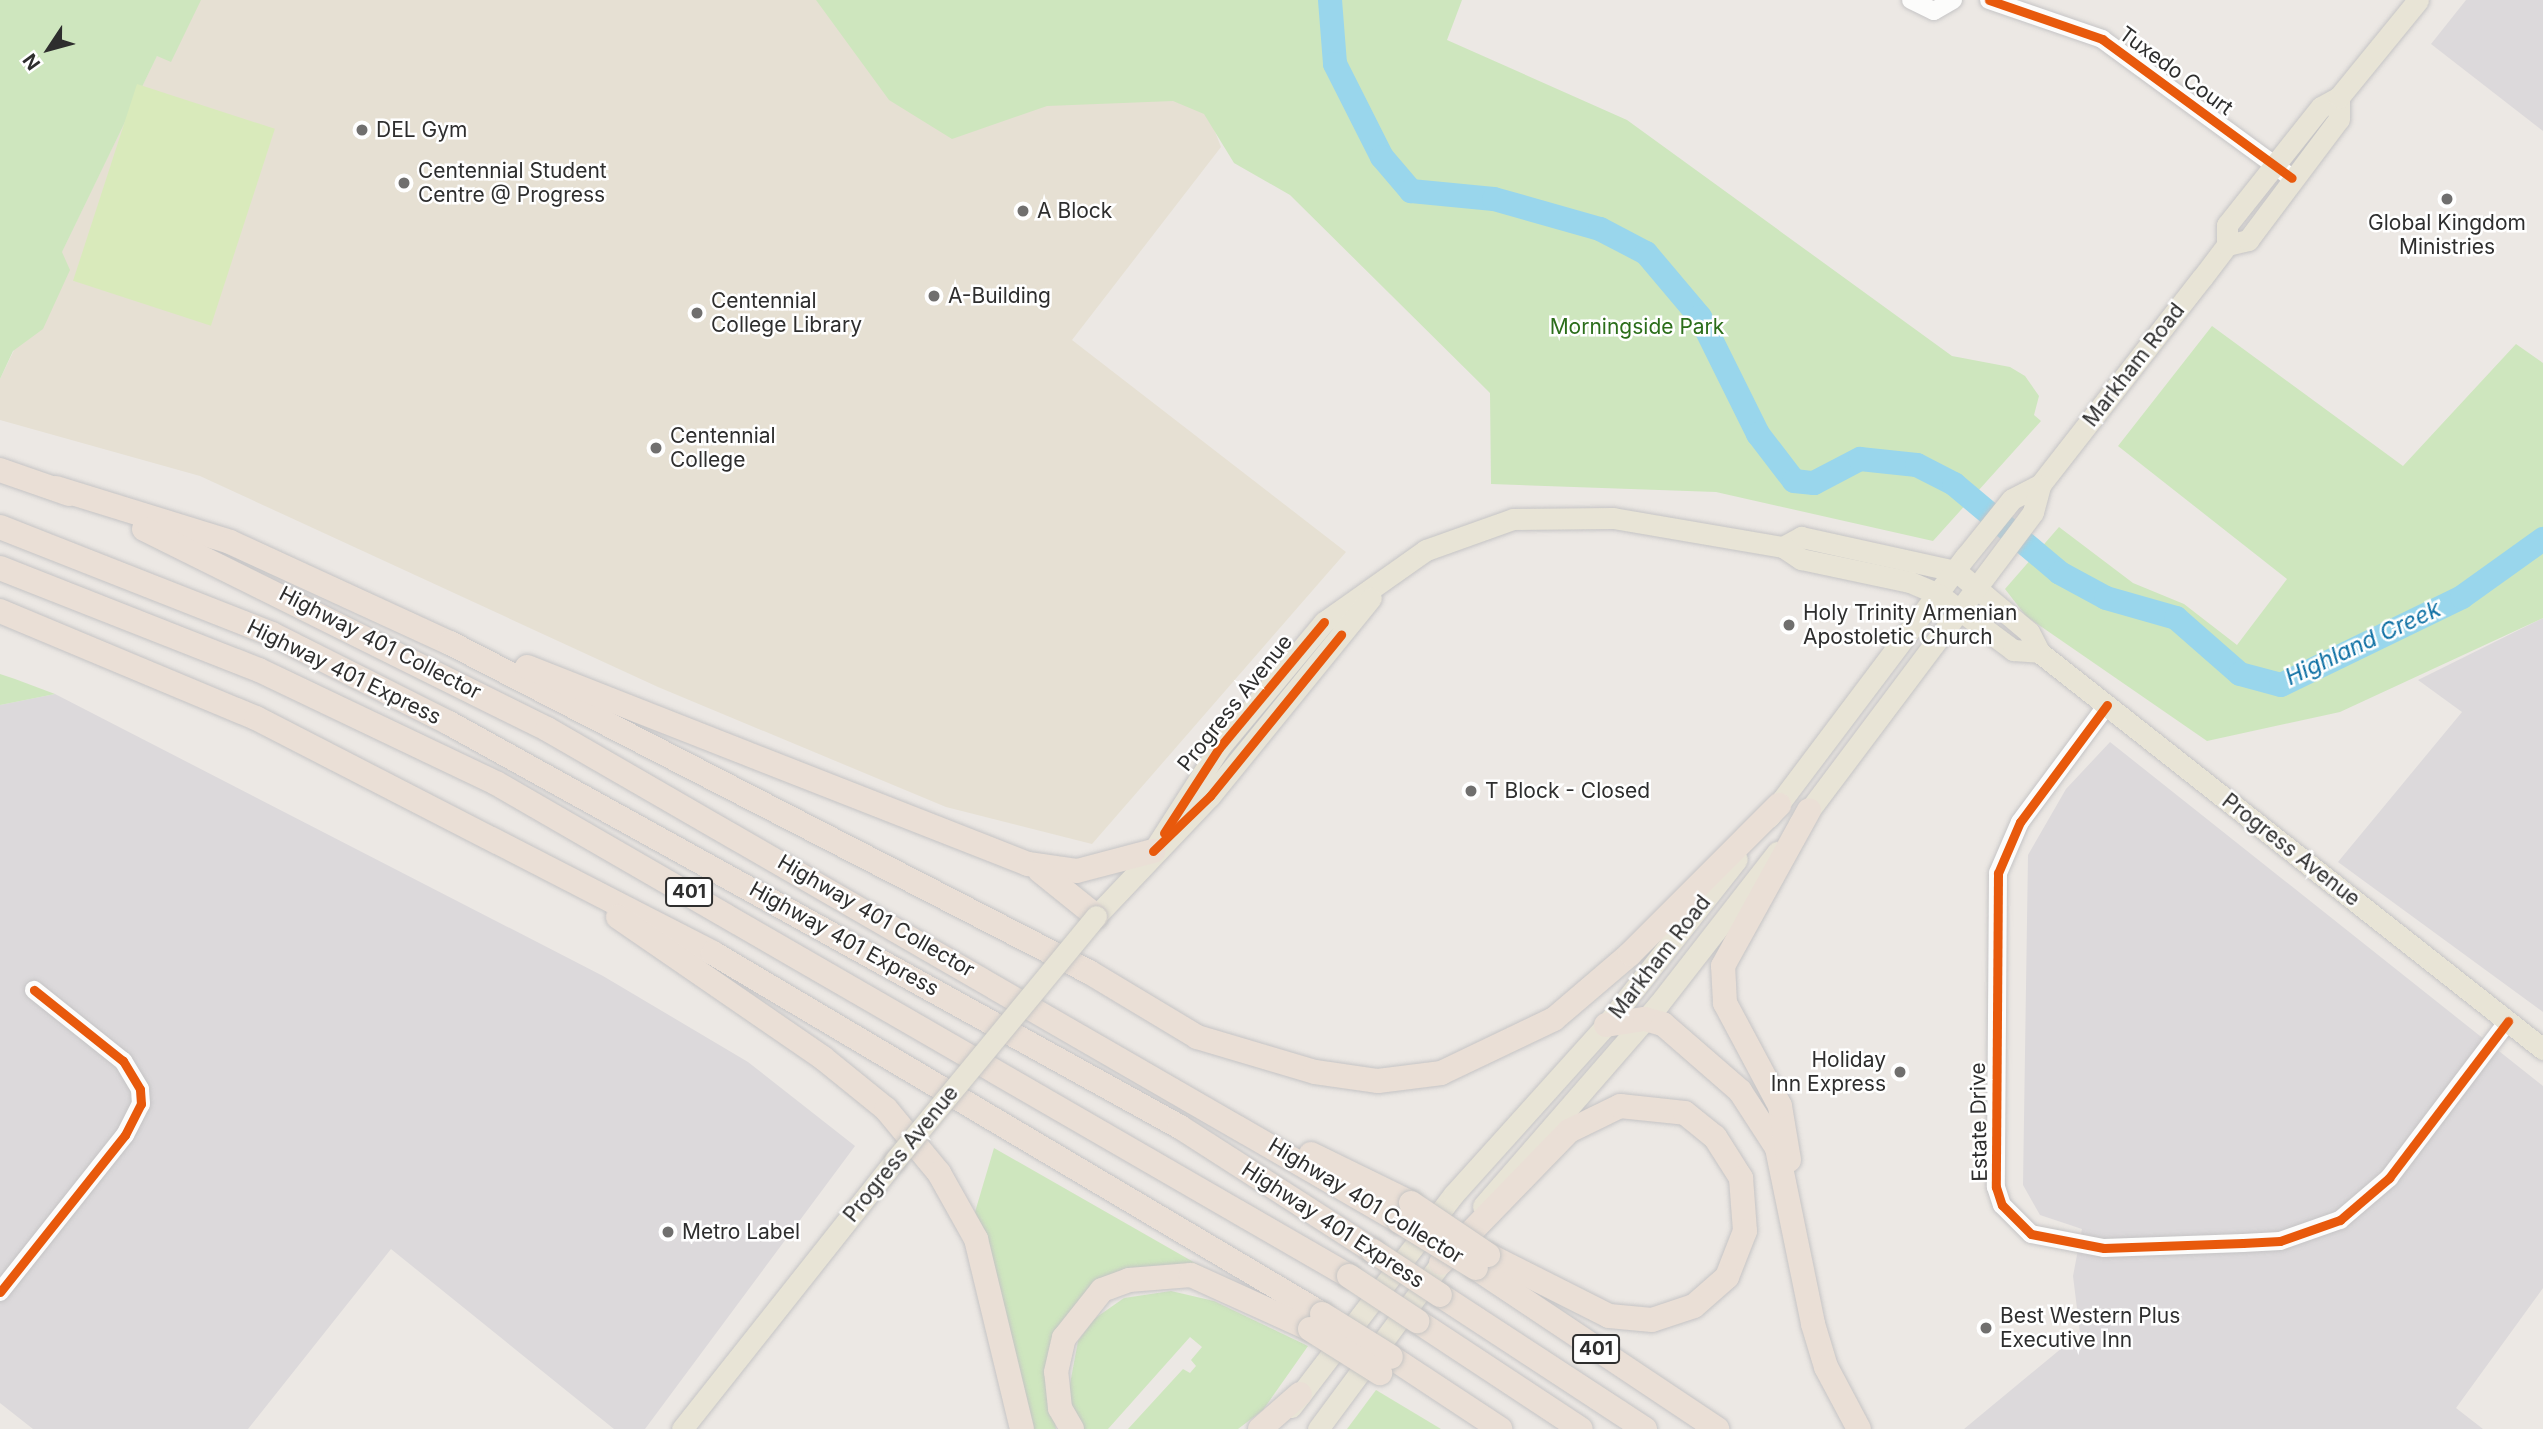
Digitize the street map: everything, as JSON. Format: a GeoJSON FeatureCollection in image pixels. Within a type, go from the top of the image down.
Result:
{"type":"FeatureCollection","features":[{"type":"Feature","properties":{"kind":"highway","name":"Highway 401 Collector"},"geometry":{"type":"LineString","coordinates":[[0,470],[56,488],[285,593],[547,729],[1238,1124],[1405,1212],[1482,1261],[1717,1429]]}},
{"type":"Feature","properties":{"kind":"highway"},"geometry":{"type":"LineString","coordinates":[[56,488],[230,542],[450,643],[1089,972],[1197,1037],[1254,1058],[1378,1082],[1441,1073],[1554,1019],[1630,954],[1779,805]]}},
{"type":"Feature","properties":{"kind":"highway","name":"Highway 401 Express"},"geometry":{"type":"LineString","coordinates":[[0,527],[272,634],[449,723],[1180,1127],[1645,1429]]}},
{"type":"Feature","properties":{"kind":"highway","name":"Highway 401 Express"},"geometry":{"type":"LineString","coordinates":[[0,568],[259,670],[496,783],[1349,1276],[1581,1429]]}},
{"type":"Feature","properties":{"kind":"highway","name":"401"},"geometry":{"type":"LineString","coordinates":[[0,611],[256,718],[547,865],[713,953],[1316,1322]]}},
{"type":"Feature","properties":{"kind":"highway"},"geometry":{"type":"LineString","coordinates":[[450,643],[501,657],[1028,864],[1074,892],[1096,916]]}},
{"type":"Feature","properties":{"kind":"highway"},"geometry":{"type":"LineString","coordinates":[[1796,1234],[1780,1107],[1725,1003],[1723,966],[1809,810]]}},
{"type":"Feature","properties":{"kind":"highway"},"geometry":{"type":"LineString","coordinates":[[1028,864],[1077,871],[1153,852]]}},
{"type":"Feature","properties":{"kind":"highway"},"geometry":{"type":"LineString","coordinates":[[547,865],[823,1058],[895,1119],[939,1172],[976,1239],[1022,1429]]}},
{"type":"Feature","properties":{"kind":"highway"},"geometry":{"type":"LineString","coordinates":[[1606,1025],[1645,1019],[1663,1024],[1740,1091],[1777,1148],[1826,1367],[1859,1429]]}},
{"type":"Feature","properties":{"kind":"highway"},"geometry":{"type":"LineString","coordinates":[[1441,1263],[1569,1130],[1620,1106],[1685,1112],[1715,1137],[1741,1178],[1745,1231],[1727,1277],[1694,1306],[1652,1320],[1609,1316],[1482,1261]]}},
{"type":"Feature","properties":{"kind":"highway"},"geometry":{"type":"LineString","coordinates":[[1072,1429],[1060,1408],[1056,1372],[1064,1338],[1101,1290],[1129,1280],[1191,1275],[1316,1322],[1385,1365],[1452,1398],[1500,1429]]}},
{"type":"Feature","properties":{"kind":"highway"},"geometry":{"type":"LineString","coordinates":[[1260,1429],[1300,1394]]}},
{"type":"Feature","properties":{"kind":"main road","name":"Markham Road"},"geometry":{"type":"LineString","coordinates":[[1318,1429],[1506,1177],[1645,1019],[1809,810],[2025,523],[2040,485],[2227,245],[2227,225],[2321,107],[2339,97],[2418,0]]}},
{"type":"Feature","properties":{"kind":"main road","name":"Markham Road"},"geometry":{"type":"LineString","coordinates":[[2227,245],[2248,240],[2292,178],[2339,119],[2339,97]]}},
{"type":"Feature","properties":{"kind":"main road","name":"Markham Road"},"geometry":{"type":"LineString","coordinates":[[1277,1429],[1300,1394],[1454,1194],[1606,1025],[1779,805],[2005,508],[2040,485]]}},
{"type":"Feature","properties":{"kind":"main road","name":"Progress Avenue"},"geometry":{"type":"LineString","coordinates":[[1153,852],[1192,785],[1262,692],[1356,601],[1426,550],[1473,529],[1523,521],[1612,518],[1783,547],[1801,559],[1938,594],[2013,650],[2039,652]]}},
{"type":"Feature","properties":{"kind":"main road","name":"Progress Avenue"},"geometry":{"type":"LineString","coordinates":[[1783,547],[1801,537],[1956,571],[2029,632],[2039,652],[2543,1049]]}},
{"type":"Feature","properties":{"kind":"main road","name":"Progress Avenue"},"geometry":{"type":"LineString","coordinates":[[682,1429],[895,1160],[1096,916],[1153,852],[1210,796],[1356,601]]}},
{"type":"Feature","properties":{"kind":"main road"},"geometry":{"type":"LineString","coordinates":[[1262,692],[1271,716]]}},
{"type":"Feature","properties":{"kind":"street"},"geometry":{"type":"LineString","coordinates":[[1911,0],[1934,11],[1952,0]]}},
{"type":"Feature","properties":{"kind":"street","name":"Tuxedo Court"},"geometry":{"type":"LineString","coordinates":[[1989,0],[2102,39],[2292,178]]}},
{"type":"Feature","properties":{"kind":"street","name":"Estate Drive"},"geometry":{"type":"LineString","coordinates":[[2107,705],[2020,821],[1998,873],[1996,1187],[2002,1205],[2031,1234],[2104,1248],[2280,1241],[2330,1225],[2361,1207],[2389,1178],[2508,1021]]}},
{"type":"Feature","properties":{"kind":"street"},"geometry":{"type":"LineString","coordinates":[[0,1292],[136,1119],[141,1104],[140,1089],[123,1061],[34,989]]}},
{"type":"Feature","properties":{"kind":"shaded area","name":"Centennial College"},"geometry":{"type":"Polygon","coordinates":[[[184,0],[826,0],[1197,85],[1221,147],[1072,340],[1346,552],[1092,844],[946,807],[658,687],[200,476],[0,420],[0,379],[184,0]]]}},
{"type":"Feature","properties":{"kind":"shaded area"},"geometry":{"type":"Polygon","coordinates":[[[2466,0],[2543,0],[2543,131],[2431,44],[2466,0]]]}},
{"type":"Feature","properties":{"kind":"shaded area"},"geometry":{"type":"Polygon","coordinates":[[[2543,618],[2543,1012],[2338,862],[2462,712],[2418,680],[2543,618]]]}},
{"type":"Feature","properties":{"kind":"shaded area"},"geometry":{"type":"Polygon","coordinates":[[[55,694],[603,976],[748,1062],[855,1146],[645,1429],[614,1429],[391,1249],[248,1429],[33,1429],[0,1403],[0,705],[55,694]]]}},
{"type":"Feature","properties":{"kind":"shaded area"},"geometry":{"type":"Polygon","coordinates":[[[2110,742],[2543,1086],[2543,1288],[2456,1408],[2483,1429],[1964,1429],[2080,1333],[2073,1276],[2082,1229],[2040,1215],[2023,1185],[2028,855],[2066,789],[2110,742]]]}},
{"type":"Feature","properties":{"kind":"green space"},"geometry":{"type":"Polygon","coordinates":[[[0,0],[201,0],[171,62],[157,56],[62,252],[70,270],[43,329],[13,351],[0,379],[0,0]]]}},
{"type":"Feature","properties":{"kind":"green space","name":"Morningside Park"},"geometry":{"type":"Polygon","coordinates":[[[816,0],[1462,0],[1447,40],[1627,120],[1952,356],[2010,367],[2025,376],[2039,396],[2034,415],[2041,421],[1933,541],[1716,492],[1491,484],[1490,393],[1290,195],[1234,163],[1204,114],[1173,101],[1047,106],[952,139],[889,100],[816,0]]]}},
{"type":"Feature","properties":{"kind":"green space"},"geometry":{"type":"Polygon","coordinates":[[[137,84],[275,129],[211,326],[73,281],[137,84]]]}},
{"type":"Feature","properties":{"kind":"green space"},"geometry":{"type":"Polygon","coordinates":[[[2212,326],[2403,466],[2516,344],[2543,363],[2543,618],[2340,712],[2207,741],[2026,616],[2005,589],[2059,527],[2133,583],[2184,604],[2237,645],[2287,579],[2118,446],[2212,326]]]}},
{"type":"Feature","properties":{"kind":"green space"},"geometry":{"type":"Polygon","coordinates":[[[0,674],[15,679],[55,694],[0,705],[0,674]]]}},
{"type":"Feature","properties":{"kind":"green space"},"geometry":{"type":"Polygon","coordinates":[[[994,1148],[1211,1272],[1108,1282],[1046,1371],[1056,1429],[1031,1429],[998,1283],[975,1212],[994,1148]]]}},
{"type":"Feature","properties":{"kind":"green space"},"geometry":{"type":"Polygon","coordinates":[[[1171,1291],[1214,1301],[1308,1346],[1263,1410],[1238,1429],[1128,1429],[1183,1369],[1190,1373],[1196,1366],[1191,1360],[1202,1347],[1190,1337],[1108,1429],[1078,1429],[1067,1400],[1078,1341],[1094,1319],[1124,1298],[1171,1291]]]}},
{"type":"Feature","properties":{"kind":"green space"},"geometry":{"type":"Polygon","coordinates":[[[1376,1390],[1441,1429],[1347,1429],[1376,1390]]]}},
{"type":"Feature","properties":{"kind":"waterway","name":"Highland Creek"},"geometry":{"type":"LineString","coordinates":[[1330,0],[1335,64],[1382,157],[1411,191],[1494,199],[1600,229],[1646,253],[1700,317],[1758,434],[1794,481],[1814,483],[1860,459],[1917,465],[1954,484],[2060,573],[2106,598],[2176,618],[2240,674],[2281,685],[2462,597],[2543,539]]}},
{"type":"Feature","properties":{"kind":"cycle path"},"geometry":{"type":"LineString","coordinates":[[1989,0],[2102,39],[2292,178]]}},
{"type":"Feature","properties":{"kind":"cycle path"},"geometry":{"type":"LineString","coordinates":[[1164,833],[1219,748],[1324,622]]}},
{"type":"Feature","properties":{"kind":"cycle path"},"geometry":{"type":"LineString","coordinates":[[1153,851],[1210,796],[1341,635]]}},
{"type":"Feature","properties":{"kind":"cycle path"},"geometry":{"type":"LineString","coordinates":[[2107,705],[2020,822],[1998,873],[1996,1187],[2002,1205],[2031,1234],[2104,1248],[2243,1243],[2280,1241],[2340,1220],[2389,1178],[2508,1021]]}},
{"type":"Feature","properties":{"kind":"cycle path"},"geometry":{"type":"LineString","coordinates":[[0,1292],[125,1135],[141,1104],[140,1089],[123,1061],[34,990]]}},
{"type":"Feature","properties":{"kind":"place","name":"DEL Gym"},"geometry":{"type":"Point","coordinates":[362,130]}},
{"type":"Feature","properties":{"kind":"place","name":"Centennial Student Centre @ Progress"},"geometry":{"type":"Point","coordinates":[404,183]}},
{"type":"Feature","properties":{"kind":"place","name":"Global Kingdom Ministries"},"geometry":{"type":"Point","coordinates":[2447,199]}},
{"type":"Feature","properties":{"kind":"place","name":"A Block"},"geometry":{"type":"Point","coordinates":[1023,211]}},
{"type":"Feature","properties":{"kind":"place","name":"A-Building"},"geometry":{"type":"Point","coordinates":[934,296]}},
{"type":"Feature","properties":{"kind":"place","name":"Centennial College Library"},"geometry":{"type":"Point","coordinates":[697,313]}},
{"type":"Feature","properties":{"kind":"place","name":"Centennial College"},"geometry":{"type":"Point","coordinates":[656,448]}},
{"type":"Feature","properties":{"kind":"place","name":"Holy Trinity Armenian Apostoletic Church"},"geometry":{"type":"Point","coordinates":[1789,625]}},
{"type":"Feature","properties":{"kind":"place","name":"T Block - Closed"},"geometry":{"type":"Point","coordinates":[1471,791]}},
{"type":"Feature","properties":{"kind":"place","name":"Holiday Inn Express"},"geometry":{"type":"Point","coordinates":[1900,1072]}},
{"type":"Feature","properties":{"kind":"place","name":"Metro Label"},"geometry":{"type":"Point","coordinates":[668,1232]}},
{"type":"Feature","properties":{"kind":"place","name":"Best Western Plus Executive Inn"},"geometry":{"type":"Point","coordinates":[1986,1328]}}]}
